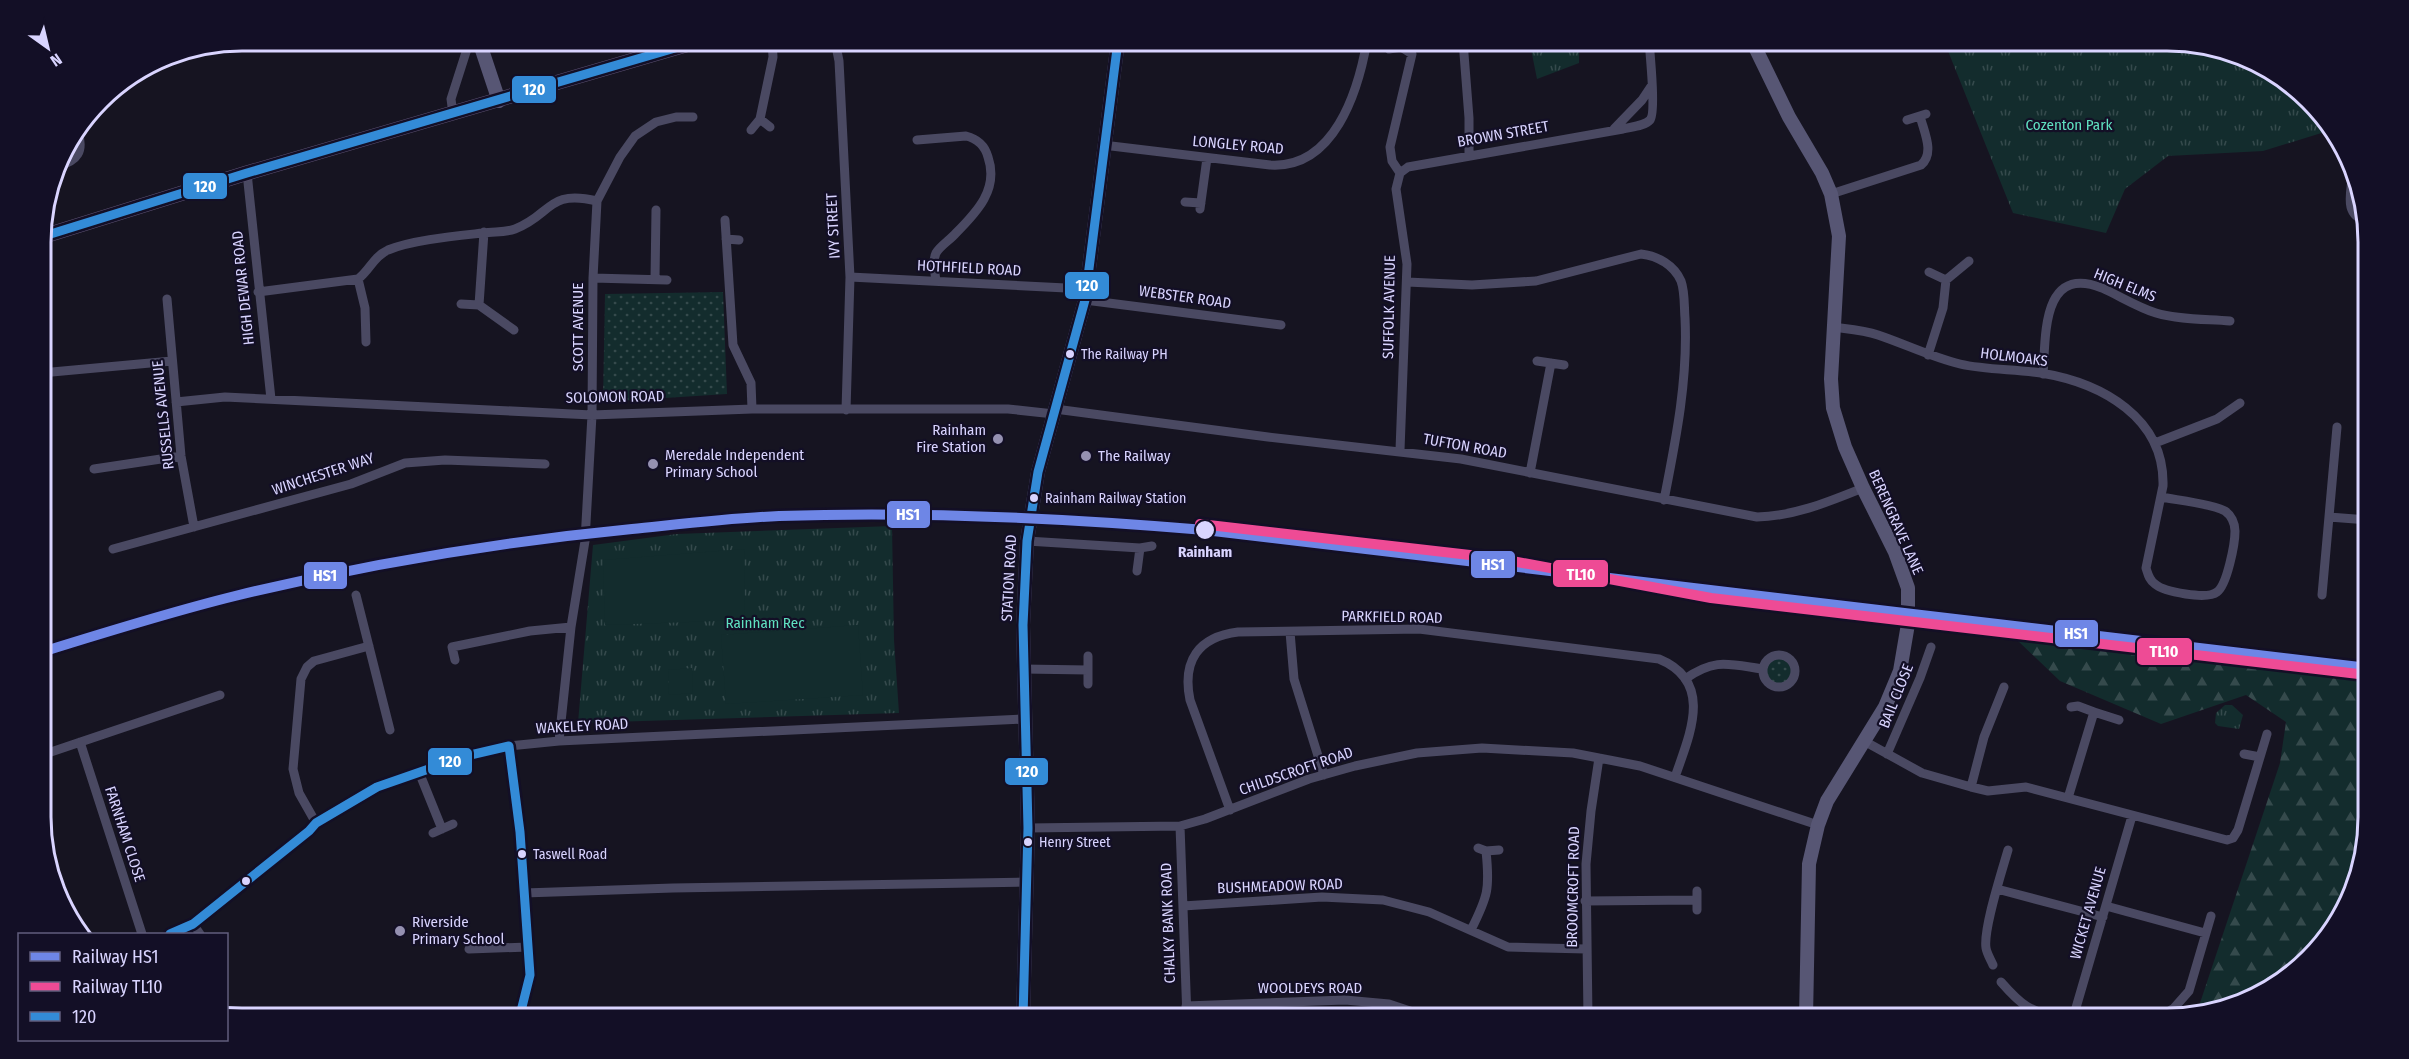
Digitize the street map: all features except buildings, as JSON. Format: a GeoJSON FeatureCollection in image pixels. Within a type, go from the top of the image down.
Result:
{"type":"FeatureCollection","features":[{"type":"Feature","properties":{"kind":"main road"},"geometry":{"type":"LineString","coordinates":[[51,234],[247,173],[661,51]]}},
{"type":"Feature","properties":{"kind":"street"},"geometry":{"type":"LineString","coordinates":[[453,114],[451,99],[466,51]]}},
{"type":"Feature","properties":{"kind":"street"},"geometry":{"type":"LineString","coordinates":[[483,51],[499,100]]}},
{"type":"Feature","properties":{"kind":"street"},"geometry":{"type":"LineString","coordinates":[[751,130],[760,119],[773,51]]}},
{"type":"Feature","properties":{"kind":"street","name":"IVY STREET"},"geometry":{"type":"LineString","coordinates":[[837,51],[850,277],[846,410]]}},
{"type":"Feature","properties":{"kind":"street","name":"STATION ROAD"},"geometry":{"type":"LineString","coordinates":[[1023,1008],[1028,828],[1023,625],[1027,541],[1038,472],[1085,295],[1116,51]]}},
{"type":"Feature","properties":{"kind":"street","name":"LONGLEY ROAD"},"geometry":{"type":"LineString","coordinates":[[1103,145],[1280,166],[1296,163],[1314,154],[1328,140],[1341,119],[1356,82],[1364,51]]}},
{"type":"Feature","properties":{"kind":"street","name":"SUFFOLK AVENUE"},"geometry":{"type":"LineString","coordinates":[[1401,450],[1407,282],[1404,236],[1396,189],[1400,173],[1392,160],[1390,147],[1412,54],[1407,51]]}},
{"type":"Feature","properties":{"kind":"street"},"geometry":{"type":"LineString","coordinates":[[1464,51],[1469,118],[1469,156]]}},
{"type":"Feature","properties":{"kind":"street"},"geometry":{"type":"LineString","coordinates":[[1614,129],[1642,100],[1652,85],[1650,51]]}},
{"type":"Feature","properties":{"kind":"street","name":"BERENGRAVE LANE"},"geometry":{"type":"LineString","coordinates":[[1757,51],[1789,117],[1822,173],[1832,195],[1839,236],[1831,379],[1833,408],[1845,447],[1895,552],[1908,588],[1908,624],[1900,671],[1885,707],[1827,801],[1818,825],[1809,864],[1806,1008]]}},
{"type":"Feature","properties":{"kind":"street","name":"BROWN STREET"},"geometry":{"type":"LineString","coordinates":[[1400,173],[1408,167],[1627,128],[1651,119],[1652,85]]}},
{"type":"Feature","properties":{"kind":"street"},"geometry":{"type":"LineString","coordinates":[[1832,195],[1922,165],[1927,160],[1929,149],[1923,115],[1907,120]]}},
{"type":"Feature","properties":{"kind":"street","name":"SCOTT AVENUE"},"geometry":{"type":"LineString","coordinates":[[559,741],[571,627],[585,541],[592,415],[593,278],[597,201],[620,156],[635,136],[656,122],[676,117],[693,117]]}},
{"type":"Feature","properties":{"kind":"street"},"geometry":{"type":"LineString","coordinates":[[760,119],[770,126]]}},
{"type":"Feature","properties":{"kind":"street"},"geometry":{"type":"LineString","coordinates":[[917,140],[966,136],[972,138],[978,141],[987,153],[991,171],[992,181],[985,198],[956,233],[937,251],[934,262],[936,281]]}},
{"type":"Feature","properties":{"kind":"street"},"geometry":{"type":"LineString","coordinates":[[69,163],[80,153],[81,140]]}},
{"type":"Feature","properties":{"kind":"street"},"geometry":{"type":"LineString","coordinates":[[1185,202],[1201,206],[1206,158]]}},
{"type":"Feature","properties":{"kind":"street","name":"HIGH DEWAR ROAD"},"geometry":{"type":"LineString","coordinates":[[247,173],[271,399]]}},
{"type":"Feature","properties":{"kind":"street"},"geometry":{"type":"LineString","coordinates":[[2351,195],[2351,210],[2356,217]]}},
{"type":"Feature","properties":{"kind":"street"},"geometry":{"type":"LineString","coordinates":[[258,292],[358,279],[375,258],[390,249],[484,232],[507,231],[523,226],[559,199],[574,197],[597,201]]}},
{"type":"Feature","properties":{"kind":"street"},"geometry":{"type":"LineString","coordinates":[[655,279],[659,232],[656,210]]}},
{"type":"Feature","properties":{"kind":"street"},"geometry":{"type":"LineString","coordinates":[[725,220],[733,345],[751,383],[753,409]]}},
{"type":"Feature","properties":{"kind":"street"},"geometry":{"type":"LineString","coordinates":[[479,304],[484,232]]}},
{"type":"Feature","properties":{"kind":"street"},"geometry":{"type":"LineString","coordinates":[[726,238],[739,240]]}},
{"type":"Feature","properties":{"kind":"street"},"geometry":{"type":"LineString","coordinates":[[1407,282],[1472,285],[1536,281],[1641,254],[1656,257],[1671,267],[1683,286],[1685,362],[1679,423],[1664,500]]}},
{"type":"Feature","properties":{"kind":"street"},"geometry":{"type":"LineString","coordinates":[[1928,355],[1943,308],[1946,280],[1969,261]]}},
{"type":"Feature","properties":{"kind":"street"},"geometry":{"type":"LineString","coordinates":[[1929,272],[1946,280]]}},
{"type":"Feature","properties":{"kind":"street","name":"HOTHFIELD ROAD"},"geometry":{"type":"LineString","coordinates":[[850,277],[936,281],[1085,295]]}},
{"type":"Feature","properties":{"kind":"street"},"geometry":{"type":"LineString","coordinates":[[593,278],[667,280]]}},
{"type":"Feature","properties":{"kind":"street"},"geometry":{"type":"LineString","coordinates":[[358,279],[365,308],[366,342]]}},
{"type":"Feature","properties":{"kind":"street","name":"HIGH ELMS"},"geometry":{"type":"LineString","coordinates":[[2043,374],[2049,308],[2058,294],[2071,285],[2084,284],[2101,288],[2159,314],[2230,321]]}},
{"type":"Feature","properties":{"kind":"street","name":"WEBSTER ROAD"},"geometry":{"type":"LineString","coordinates":[[1085,295],[1281,325]]}},
{"type":"Feature","properties":{"kind":"street","name":"RUSSELLS AVENUE"},"geometry":{"type":"LineString","coordinates":[[167,299],[181,456],[194,527]]}},
{"type":"Feature","properties":{"kind":"street"},"geometry":{"type":"LineString","coordinates":[[461,304],[479,304],[514,330]]}},
{"type":"Feature","properties":{"kind":"street","name":"HOLMOAKS"},"geometry":{"type":"LineString","coordinates":[[1833,327],[1878,335],[1928,355],[1980,368],[2043,374],[2087,387],[2124,406],[2145,425],[2155,443],[2163,473],[2161,497],[2146,568],[2151,580],[2164,589],[2202,596],[2213,595],[2223,586],[2225,580],[2235,531],[2231,518],[2221,509],[2161,497]]}},
{"type":"Feature","properties":{"kind":"street"},"geometry":{"type":"LineString","coordinates":[[51,372],[172,361]]}},
{"type":"Feature","properties":{"kind":"street"},"geometry":{"type":"LineString","coordinates":[[1537,361],[1564,365]]}},
{"type":"Feature","properties":{"kind":"street"},"geometry":{"type":"LineString","coordinates":[[1530,472],[1551,363]]}},
{"type":"Feature","properties":{"kind":"street","name":"SOLOMON ROAD"},"geometry":{"type":"LineString","coordinates":[[176,402],[225,397],[592,415],[753,409],[1016,409],[1054,412]]}},
{"type":"Feature","properties":{"kind":"street"},"geometry":{"type":"LineString","coordinates":[[2155,443],[2217,419],[2240,403]]}},
{"type":"Feature","properties":{"kind":"street","name":"TUFTON ROAD"},"geometry":{"type":"LineString","coordinates":[[1054,412],[1401,450],[1530,472],[1741,515],[1774,516],[1804,510],[1863,488]]}},
{"type":"Feature","properties":{"kind":"street"},"geometry":{"type":"LineString","coordinates":[[2322,595],[2337,427]]}},
{"type":"Feature","properties":{"kind":"street"},"geometry":{"type":"LineString","coordinates":[[94,469],[181,456]]}},
{"type":"Feature","properties":{"kind":"street","name":"WINCHESTER WAY"},"geometry":{"type":"LineString","coordinates":[[114,549],[351,484],[395,466],[416,461],[545,464]]}},
{"type":"Feature","properties":{"kind":"street"},"geometry":{"type":"LineString","coordinates":[[2329,517],[2358,519]]}},
{"type":"Feature","properties":{"kind":"street"},"geometry":{"type":"LineString","coordinates":[[1027,541],[1140,549],[1152,546]]}},
{"type":"Feature","properties":{"kind":"street"},"geometry":{"type":"LineString","coordinates":[[1137,571],[1140,549]]}},
{"type":"Feature","properties":{"kind":"street"},"geometry":{"type":"LineString","coordinates":[[356,595],[390,730]]}},
{"type":"Feature","properties":{"kind":"street"},"geometry":{"type":"LineString","coordinates":[[455,660],[452,647],[530,631],[571,627]]}},
{"type":"Feature","properties":{"kind":"street","name":"PARKFIELD ROAD"},"geometry":{"type":"LineString","coordinates":[[1230,810],[1186,683],[1188,670],[1195,656],[1205,643],[1219,634],[1419,629],[1656,658],[1670,664],[1685,679]]}},
{"type":"Feature","properties":{"kind":"street"},"geometry":{"type":"LineString","coordinates":[[1290,632],[1294,679],[1324,775]]}},
{"type":"Feature","properties":{"kind":"street"},"geometry":{"type":"LineString","coordinates":[[316,823],[301,798],[293,769],[301,679],[307,667],[314,661],[369,646]]}},
{"type":"Feature","properties":{"kind":"street","name":"BAIL CLOSE"},"geometry":{"type":"LineString","coordinates":[[1887,754],[1931,647]]}},
{"type":"Feature","properties":{"kind":"street"},"geometry":{"type":"LineString","coordinates":[[1088,656],[1088,684]]}},
{"type":"Feature","properties":{"kind":"street"},"geometry":{"type":"LineString","coordinates":[[1675,777],[1694,712],[1693,698],[1685,679],[1703,667],[1714,664],[1762,669]]}},
{"type":"Feature","properties":{"kind":"street"},"geometry":{"type":"LineString","coordinates":[[1023,669],[1088,670]]}},
{"type":"Feature","properties":{"kind":"street"},"geometry":{"type":"LineString","coordinates":[[1971,787],[1984,737],[2004,687]]}},
{"type":"Feature","properties":{"kind":"street"},"geometry":{"type":"LineString","coordinates":[[51,752],[220,695]]}},
{"type":"Feature","properties":{"kind":"street"},"geometry":{"type":"LineString","coordinates":[[2072,707],[2078,706],[2119,720]]}},
{"type":"Feature","properties":{"kind":"street"},"geometry":{"type":"LineString","coordinates":[[2068,798],[2094,712]]}},
{"type":"Feature","properties":{"kind":"street","name":"WAKELEY ROAD"},"geometry":{"type":"LineString","coordinates":[[172,933],[194,924],[316,823],[377,787],[466,756],[509,746],[559,741],[1024,719]]}},
{"type":"Feature","properties":{"kind":"street"},"geometry":{"type":"LineString","coordinates":[[1864,741],[1922,773],[1971,787],[1988,791],[2026,787],[2227,840],[2233,838],[2238,830],[2267,734]]}},
{"type":"Feature","properties":{"kind":"street","name":"FARNHAM CLOSE"},"geometry":{"type":"LineString","coordinates":[[80,742],[142,933]]}},
{"type":"Feature","properties":{"kind":"street"},"geometry":{"type":"LineString","coordinates":[[509,746],[520,832],[528,947],[529,984],[524,1008]]}},
{"type":"Feature","properties":{"kind":"street","name":"CHILDSCROFT ROAD"},"geometry":{"type":"LineString","coordinates":[[1028,828],[1180,826],[1324,775],[1399,757],[1459,749],[1539,750],[1640,766],[1818,825]]}},
{"type":"Feature","properties":{"kind":"street"},"geometry":{"type":"LineString","coordinates":[[2244,754],[2260,757]]}},
{"type":"Feature","properties":{"kind":"street","name":"BROOMCROFT ROAD"},"geometry":{"type":"LineString","coordinates":[[1588,1008],[1585,901],[1589,828],[1599,758]]}},
{"type":"Feature","properties":{"kind":"street"},"geometry":{"type":"LineString","coordinates":[[419,772],[442,829]]}},
{"type":"Feature","properties":{"kind":"street","name":"WICKET AVENUE"},"geometry":{"type":"LineString","coordinates":[[2076,1008],[2132,816]]}},
{"type":"Feature","properties":{"kind":"street"},"geometry":{"type":"LineString","coordinates":[[433,833],[453,825]]}},
{"type":"Feature","properties":{"kind":"street","name":"CHALKY BANK ROAD"},"geometry":{"type":"LineString","coordinates":[[1180,826],[1186,1006]]}},
{"type":"Feature","properties":{"kind":"street"},"geometry":{"type":"LineString","coordinates":[[1471,930],[1486,900],[1489,883],[1482,850],[1499,850]]}},
{"type":"Feature","properties":{"kind":"street"},"geometry":{"type":"LineString","coordinates":[[1993,965],[1986,943],[2008,850]]}},
{"type":"Feature","properties":{"kind":"street"},"geometry":{"type":"LineString","coordinates":[[524,893],[1027,882]]}},
{"type":"Feature","properties":{"kind":"street"},"geometry":{"type":"LineString","coordinates":[[1997,889],[2103,917]]}},
{"type":"Feature","properties":{"kind":"street"},"geometry":{"type":"LineString","coordinates":[[1585,901],[1697,895],[1697,910]]}},
{"type":"Feature","properties":{"kind":"street","name":"BUSHMEADOW ROAD"},"geometry":{"type":"LineString","coordinates":[[1183,906],[1322,897],[1383,900],[1429,912],[1508,947],[1586,949]]}},
{"type":"Feature","properties":{"kind":"street"},"geometry":{"type":"LineString","coordinates":[[2106,906],[2205,933]]}},
{"type":"Feature","properties":{"kind":"street"},"geometry":{"type":"LineString","coordinates":[[2174,1008],[2190,991],[2211,916]]}},
{"type":"Feature","properties":{"kind":"street"},"geometry":{"type":"LineString","coordinates":[[194,924],[199,933]]}},
{"type":"Feature","properties":{"kind":"street"},"geometry":{"type":"LineString","coordinates":[[469,949],[528,947]]}},
{"type":"Feature","properties":{"kind":"street"},"geometry":{"type":"LineString","coordinates":[[2001,982],[2017,1000],[2028,1008]]}},
{"type":"Feature","properties":{"kind":"street","name":"WOOLDEYS ROAD"},"geometry":{"type":"LineString","coordinates":[[1186,1006],[1346,1000],[1389,1004],[1401,1008]]}},
{"type":"Feature","properties":{"kind":"green space"},"geometry":{"type":"Polygon","coordinates":[[[1531,51],[1579,51],[1579,63],[1537,79],[1531,51]]]}},
{"type":"Feature","properties":{"kind":"green space","name":"Cozenton Park"},"geometry":{"type":"Polygon","coordinates":[[[1948,51],[2179,51],[2204,55],[2228,61],[2262,77],[2302,107],[2322,133],[2263,151],[2168,156],[2125,189],[2106,233],[2013,213],[1948,51]]]}},
{"type":"Feature","properties":{"kind":"green space"},"geometry":{"type":"Polygon","coordinates":[[[723,292],[727,394],[603,402],[605,294],[723,292]]]}},
{"type":"Feature","properties":{"kind":"green space","name":"Rainham Rec"},"geometry":{"type":"Polygon","coordinates":[[[892,526],[894,640],[899,713],[578,723],[593,545],[677,534],[892,526]]]}},
{"type":"Feature","properties":{"kind":"green space"},"geometry":{"type":"Polygon","coordinates":[[[744,549],[745,620],[605,625],[603,560],[744,549]]]}},
{"type":"Feature","properties":{"kind":"green space"},"geometry":{"type":"Polygon","coordinates":[[[858,625],[863,695],[726,704],[721,635],[858,625]]]}},
{"type":"Feature","properties":{"kind":"green space"},"geometry":{"type":"Polygon","coordinates":[[[2016,639],[2226,659],[2358,679],[2358,817],[2354,854],[2348,878],[2326,923],[2293,961],[2273,976],[2251,988],[2228,998],[2199,1005],[2280,763],[2286,722],[2246,695],[2161,724],[2060,681],[2016,639]]]}},
{"type":"Feature","properties":{"kind":"green space"},"geometry":{"type":"Polygon","coordinates":[[[1779,658],[1788,662],[1792,671],[1788,680],[1779,684],[1770,680],[1766,671],[1770,662],[1779,658]]]}},
{"type":"Feature","properties":{"kind":"green space"},"geometry":{"type":"Polygon","coordinates":[[[692,668],[693,693],[669,695],[668,670],[692,668]]]}},
{"type":"Feature","properties":{"kind":"green space"},"geometry":{"type":"Polygon","coordinates":[[[2225,705],[2232,705],[2243,715],[2239,729],[2218,726],[2215,723],[2216,713],[2225,705]]]}},
{"type":"Feature","properties":{"kind":"rail line","name":"HS1"},"geometry":{"type":"LineString","coordinates":[[51,649],[162,615],[235,596],[432,555],[582,534],[724,520],[779,516],[886,514],[1046,519],[1205,530],[2358,667]]}},
{"type":"Feature","properties":{"kind":"rail line","name":"TL10"},"geometry":{"type":"LineString","coordinates":[[1200,524],[1496,558],[1711,598],[2358,674]]}},
{"type":"Feature","properties":{"kind":"transit line","name":"120"},"geometry":{"type":"LineString","coordinates":[[51,234],[247,173],[665,51]]}},
{"type":"Feature","properties":{"kind":"transit line","name":"120"},"geometry":{"type":"LineString","coordinates":[[1023,1008],[1028,828],[1023,625],[1027,541],[1038,472],[1085,300],[1117,51]]}},
{"type":"Feature","properties":{"kind":"transit line","name":"120"},"geometry":{"type":"LineString","coordinates":[[172,933],[193,924],[316,823],[377,787],[466,756],[509,746],[520,832],[530,975],[522,1008]]}},
{"type":"Feature","properties":{"kind":"place","name":"The Railway PH"},"geometry":{"type":"Point","coordinates":[1070,354]}},
{"type":"Feature","properties":{"kind":"place","name":"Rainham Fire Station"},"geometry":{"type":"Point","coordinates":[998,439]}},
{"type":"Feature","properties":{"kind":"place","name":"The Railway"},"geometry":{"type":"Point","coordinates":[1086,456]}},
{"type":"Feature","properties":{"kind":"place","name":"Meredale Independent Primary School"},"geometry":{"type":"Point","coordinates":[653,464]}},
{"type":"Feature","properties":{"kind":"place","name":"Rainham Railway Station"},"geometry":{"type":"Point","coordinates":[1034,498]}},
{"type":"Feature","properties":{"kind":"place","name":"Rainham"},"geometry":{"type":"Point","coordinates":[1205,530]}},
{"type":"Feature","properties":{"kind":"place","name":"Henry Street"},"geometry":{"type":"Point","coordinates":[1028,842]}},
{"type":"Feature","properties":{"kind":"place","name":"Taswell Road"},"geometry":{"type":"Point","coordinates":[522,854]}},
{"type":"Feature","properties":{"kind":"place","name":"Riverside Primary School"},"geometry":{"type":"Point","coordinates":[400,931]}}]}
